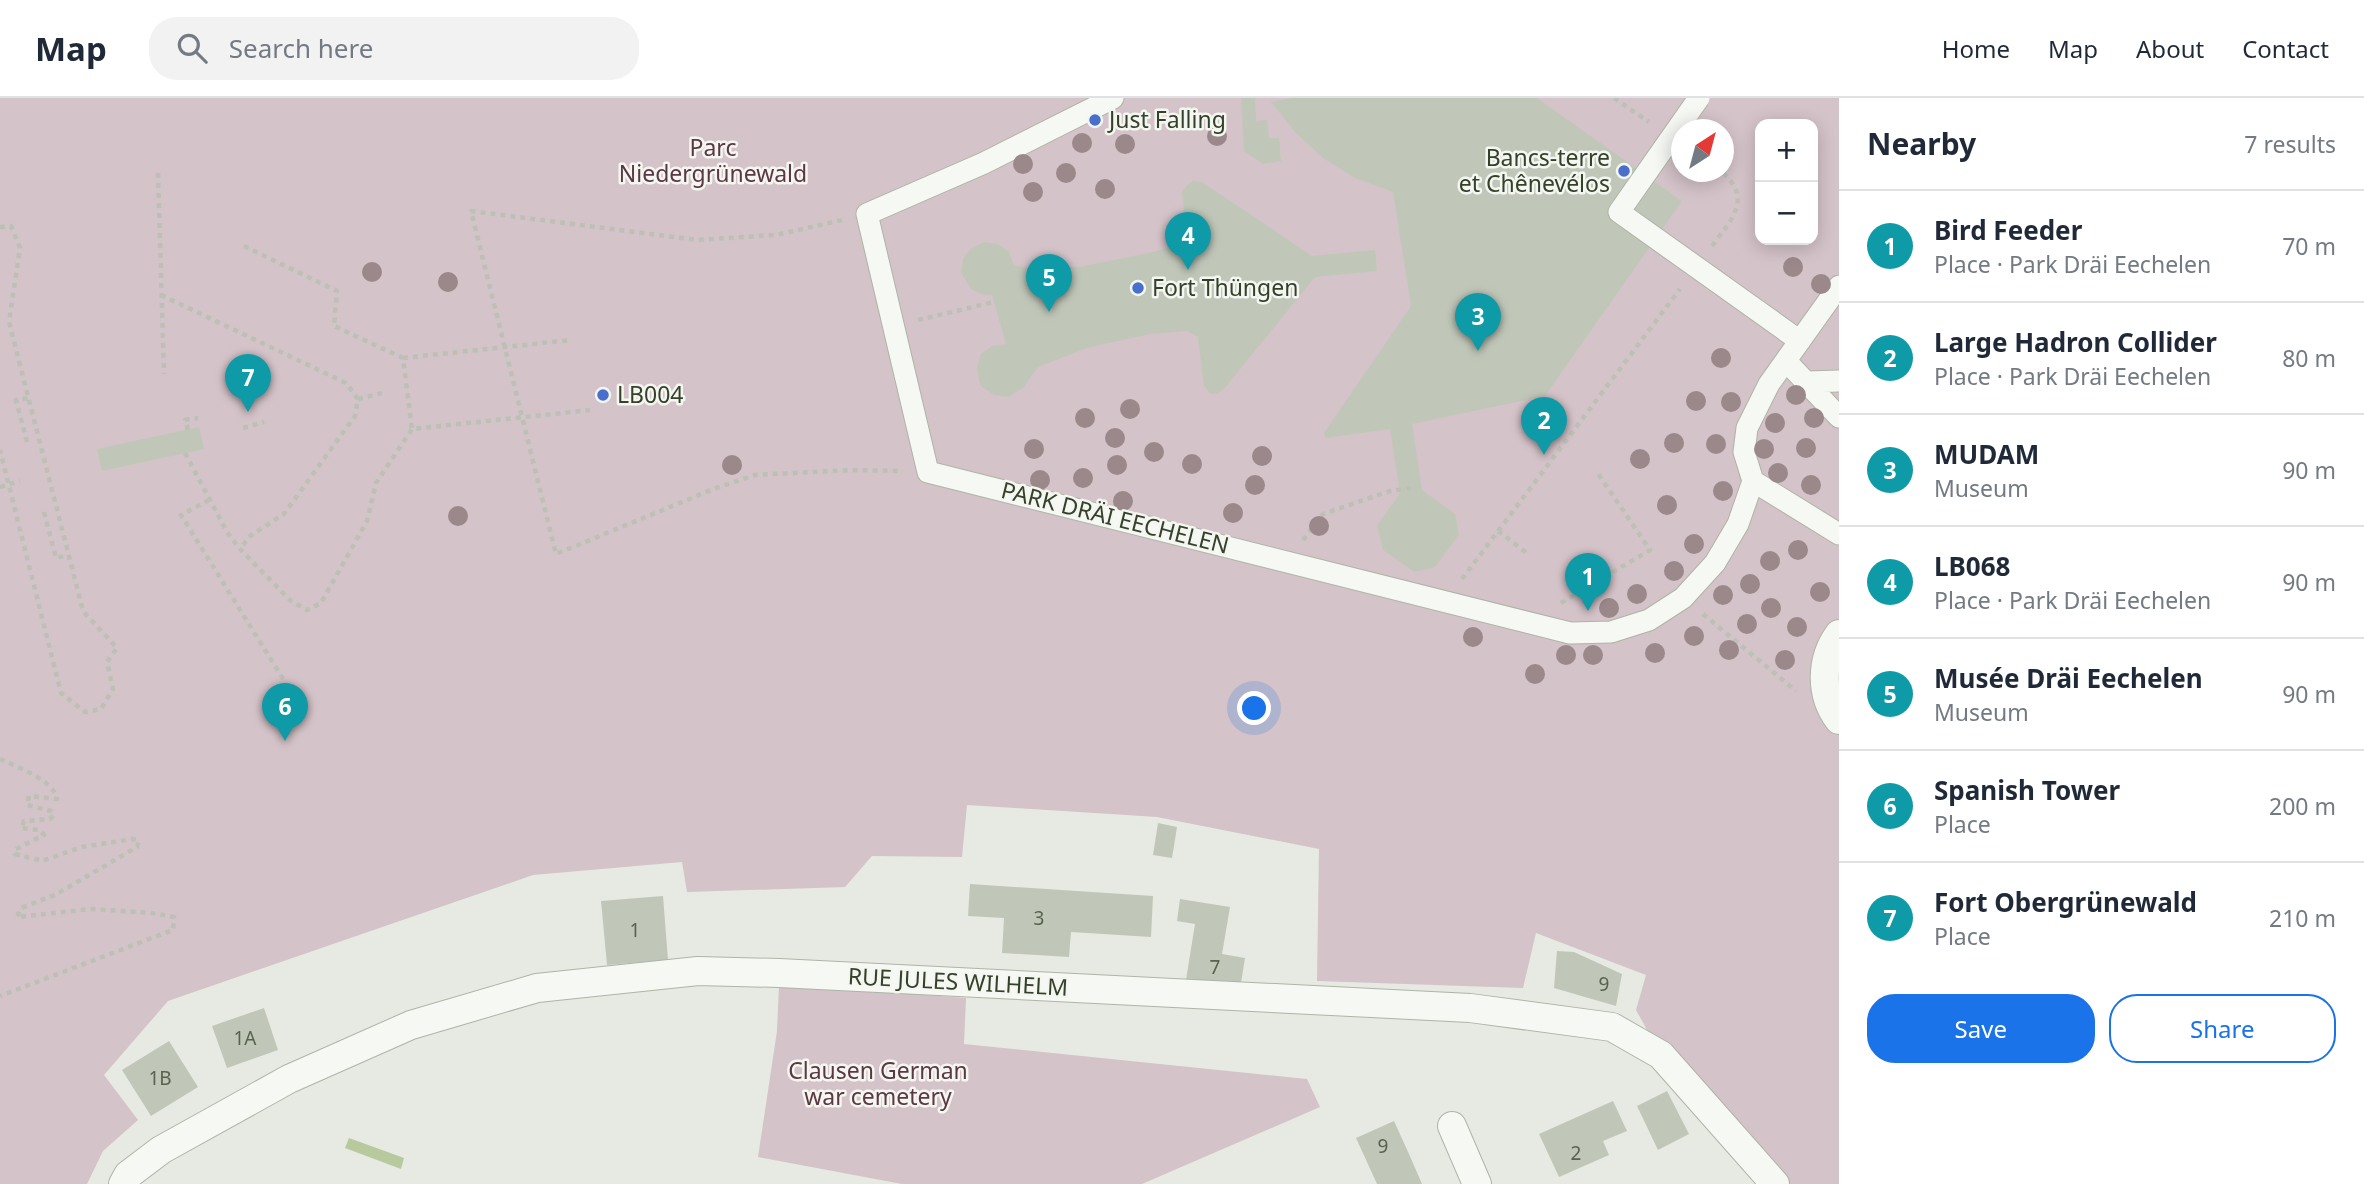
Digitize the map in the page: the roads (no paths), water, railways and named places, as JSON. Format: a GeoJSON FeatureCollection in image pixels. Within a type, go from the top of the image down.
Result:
{"type":"FeatureCollection","features":[{"type":"Feature","properties":{"kind":"street","name":"PARK DRÄI EECHELEN"},"geometry":{"type":"LineString","coordinates":[[1113,98],[984,163],[867,215],[928,471],[1570,633],[1611,632],[1649,620],[1684,598],[1715,564],[1738,524],[1753,481]]}},
{"type":"Feature","properties":{"kind":"street"},"geometry":{"type":"LineString","coordinates":[[1699,98],[1619,212],[1800,341]]}},
{"type":"Feature","properties":{"kind":"street"},"geometry":{"type":"LineString","coordinates":[[1839,286],[1769,384],[1747,428],[1744,452],[1753,481],[1839,534]]}},
{"type":"Feature","properties":{"kind":"street"},"geometry":{"type":"LineString","coordinates":[[1786,360],[1839,417]]}},
{"type":"Feature","properties":{"kind":"street"},"geometry":{"type":"LineString","coordinates":[[1807,382],[1839,381]]}},
{"type":"Feature","properties":{"kind":"street"},"geometry":{"type":"LineString","coordinates":[[1838,719],[1826,694],[1824,669],[1831,644],[1839,634]]}},
{"type":"Feature","properties":{"kind":"street","name":"RUE JULES WILHELM"},"geometry":{"type":"LineString","coordinates":[[123,1184],[128,1175],[161,1150],[289,1079],[411,1025],[537,988],[698,971],[1456,1007],[1612,1027],[1661,1055],[1775,1184]]}},
{"type":"Feature","properties":{"kind":"street"},"geometry":{"type":"LineString","coordinates":[[1452,1126],[1477,1184]]}},
{"type":"Feature","properties":{"kind":"place","name":"Just Falling"},"geometry":{"type":"Point","coordinates":[1095,120]}},
{"type":"Feature","properties":{"kind":"place","name":"Bancs-terre et Chênevélos"},"geometry":{"type":"Point","coordinates":[1624,171]}},
{"type":"Feature","properties":{"kind":"place","name":"LB068"},"geometry":{"type":"Point","coordinates":[1188,270]}},
{"type":"Feature","properties":{"kind":"place","name":"Fort Thüngen"},"geometry":{"type":"Point","coordinates":[1138,288]}},
{"type":"Feature","properties":{"kind":"place","name":"Musée Dräi Eechelen"},"geometry":{"type":"Point","coordinates":[1049,312]}},
{"type":"Feature","properties":{"kind":"place","name":"MUDAM"},"geometry":{"type":"Point","coordinates":[1478,351]}},
{"type":"Feature","properties":{"kind":"place","name":"LB004"},"geometry":{"type":"Point","coordinates":[603,395]}},
{"type":"Feature","properties":{"kind":"place","name":"Fort Obergrünewald"},"geometry":{"type":"Point","coordinates":[248,412]}},
{"type":"Feature","properties":{"kind":"place","name":"Large Hadron Collider"},"geometry":{"type":"Point","coordinates":[1544,455]}},
{"type":"Feature","properties":{"kind":"place","name":"Bird Feeder"},"geometry":{"type":"Point","coordinates":[1588,611]}},
{"type":"Feature","properties":{"kind":"place","name":"Spanish Tower"},"geometry":{"type":"Point","coordinates":[285,741]}},
{"type":"Feature","properties":{"kind":"park label","name":"Parc Niedergrünewald"},"geometry":{"type":"Point","coordinates":[713,161]}},
{"type":"Feature","properties":{"kind":"park label","name":"Clausen German war cemetery"},"geometry":{"type":"Point","coordinates":[878,1084]}}]}
